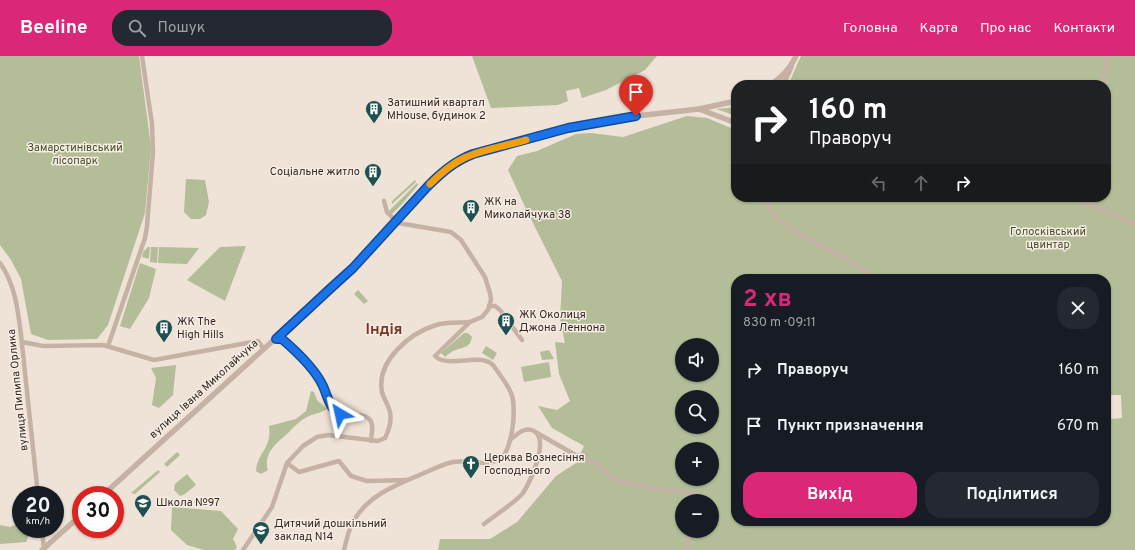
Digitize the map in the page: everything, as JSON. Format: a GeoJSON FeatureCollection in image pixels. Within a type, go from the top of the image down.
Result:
{"type":"FeatureCollection","features":[{"type":"Feature","properties":{"kind":"street"},"geometry":{"type":"LineString","coordinates":[[108,346],[145,238],[147,226],[153,152],[152,124],[142,56]]}},
{"type":"Feature","properties":{"kind":"street"},"geometry":{"type":"LineString","coordinates":[[785,80],[796,56]]}},
{"type":"Feature","properties":{"kind":"street"},"geometry":{"type":"LineString","coordinates":[[1105,80],[1107,56]]}},
{"type":"Feature","properties":{"kind":"street"},"geometry":{"type":"LineString","coordinates":[[777,80],[793,62]]}},
{"type":"Feature","properties":{"kind":"street"},"geometry":{"type":"LineString","coordinates":[[276,339],[353,268],[440,174],[463,158],[584,124],[699,109],[731,102]]}},
{"type":"Feature","properties":{"kind":"street"},"geometry":{"type":"LineString","coordinates":[[699,109],[731,121]]}},
{"type":"Feature","properties":{"kind":"street"},"geometry":{"type":"LineString","coordinates":[[243,550],[272,507],[287,463],[303,446],[322,436],[334,435],[382,441],[385,438],[389,426],[390,411],[382,392],[382,386],[384,369],[392,356],[417,333],[447,323],[470,322],[482,317],[488,310],[490,292],[485,277],[461,240],[451,232],[405,225],[395,221],[387,212],[384,200]]}},
{"type":"Feature","properties":{"kind":"street"},"geometry":{"type":"LineString","coordinates":[[769,202],[769,206],[773,213],[794,231],[843,256],[869,274]]}},
{"type":"Feature","properties":{"kind":"street"},"geometry":{"type":"LineString","coordinates":[[1084,202],[1135,224]]}},
{"type":"Feature","properties":{"kind":"street","name":"вулиця Пилипа Орлика"},"geometry":{"type":"LineString","coordinates":[[0,263],[10,281],[17,309],[22,342],[37,486]]}},
{"type":"Feature","properties":{"kind":"street"},"geometry":{"type":"LineString","coordinates":[[489,306],[497,307],[522,340]]}},
{"type":"Feature","properties":{"kind":"street"},"geometry":{"type":"LineString","coordinates":[[344,550],[352,524],[374,497],[408,480],[453,462],[482,463],[497,461],[505,454],[510,440],[514,411],[511,393],[492,363],[484,360],[456,361],[438,359],[435,356],[470,322]]}},
{"type":"Feature","properties":{"kind":"street","name":"вулиця Івана Миколайчука"},"geometry":{"type":"LineString","coordinates":[[112,486],[276,339],[282,339],[313,371],[322,384],[333,409],[336,412],[340,414],[362,416],[369,419],[372,425],[371,440]]}},
{"type":"Feature","properties":{"kind":"street"},"geometry":{"type":"LineString","coordinates":[[22,342],[43,346],[94,344],[108,346],[154,360],[258,341],[264,349]]}},
{"type":"Feature","properties":{"kind":"street"},"geometry":{"type":"LineString","coordinates":[[510,440],[522,431],[527,429],[532,430],[572,453],[597,464],[612,478],[652,488],[694,494]]}},
{"type":"Feature","properties":{"kind":"street"},"geometry":{"type":"LineString","coordinates":[[484,524],[522,495],[533,475],[540,446],[540,438],[537,433]]}},
{"type":"Feature","properties":{"kind":"street"},"geometry":{"type":"LineString","coordinates":[[287,463],[299,472],[339,461],[351,476],[367,481],[408,480]]}},
{"type":"Feature","properties":{"kind":"street"},"geometry":{"type":"LineString","coordinates":[[43,550],[72,523]]}},
{"type":"Feature","properties":{"kind":"street"},"geometry":{"type":"LineString","coordinates":[[42,538],[43,550]]}},
{"type":"Feature","properties":{"kind":"street"},"geometry":{"type":"LineString","coordinates":[[688,550],[689,538]]}},
{"type":"Feature","properties":{"kind":"green space","name":"Замарстинівський лісопарк"},"geometry":{"type":"Polygon","coordinates":[[[0,56],[139,56],[151,147],[145,213],[108,325],[97,339],[48,340],[31,334],[21,279],[11,260],[0,245],[0,56]]]}},
{"type":"Feature","properties":{"kind":"green space"},"geometry":{"type":"Polygon","coordinates":[[[472,56],[657,56],[645,70],[606,90],[582,98],[579,88],[566,91],[568,101],[558,105],[491,108],[472,56]]]}},
{"type":"Feature","properties":{"kind":"green space","name":"Голосківський цвинтар"},"geometry":{"type":"Polygon","coordinates":[[[801,56],[1135,56],[1135,550],[438,550],[440,539],[490,539],[517,522],[556,476],[576,463],[584,446],[552,428],[538,406],[557,410],[570,401],[559,374],[555,342],[565,343],[560,319],[562,281],[508,170],[517,156],[537,151],[576,134],[591,133],[623,137],[687,116],[707,118],[731,128],[731,202],[1111,202],[1111,80],[790,80],[801,56]]]}},
{"type":"Feature","properties":{"kind":"green space"},"geometry":{"type":"Polygon","coordinates":[[[731,108],[731,114],[716,109],[731,108]]]}},
{"type":"Feature","properties":{"kind":"green space"},"geometry":{"type":"Polygon","coordinates":[[[186,179],[205,180],[209,202],[206,215],[200,219],[191,219],[184,212],[186,179]]]}},
{"type":"Feature","properties":{"kind":"green space"},"geometry":{"type":"Polygon","coordinates":[[[415,180],[416,182],[392,204],[392,201],[415,180]]]}},
{"type":"Feature","properties":{"kind":"green space"},"geometry":{"type":"Polygon","coordinates":[[[417,183],[418,185],[391,215],[389,211],[417,183]]]}},
{"type":"Feature","properties":{"kind":"green space"},"geometry":{"type":"Polygon","coordinates":[[[246,246],[225,301],[187,280],[220,247],[246,246]]]}},
{"type":"Feature","properties":{"kind":"green space"},"geometry":{"type":"Polygon","coordinates":[[[150,247],[149,259],[142,257],[143,252],[150,247]]]}},
{"type":"Feature","properties":{"kind":"green space"},"geometry":{"type":"Polygon","coordinates":[[[151,247],[158,247],[157,263],[150,262],[151,247]]]}},
{"type":"Feature","properties":{"kind":"green space"},"geometry":{"type":"Polygon","coordinates":[[[159,247],[199,248],[187,264],[158,263],[159,247]]]}},
{"type":"Feature","properties":{"kind":"green space"},"geometry":{"type":"Polygon","coordinates":[[[140,263],[156,269],[149,298],[130,329],[120,326],[140,263]]]}},
{"type":"Feature","properties":{"kind":"green space"},"geometry":{"type":"Polygon","coordinates":[[[358,290],[368,301],[364,304],[354,294],[358,290]]]}},
{"type":"Feature","properties":{"kind":"green space"},"geometry":{"type":"Polygon","coordinates":[[[464,333],[468,333],[472,337],[469,344],[453,351],[445,357],[441,353],[464,333]]]}},
{"type":"Feature","properties":{"kind":"green space"},"geometry":{"type":"Polygon","coordinates":[[[486,346],[497,353],[493,360],[482,353],[486,346]]]}},
{"type":"Feature","properties":{"kind":"green space"},"geometry":{"type":"Polygon","coordinates":[[[549,350],[554,359],[542,360],[540,352],[549,350]]]}},
{"type":"Feature","properties":{"kind":"green space"},"geometry":{"type":"Polygon","coordinates":[[[549,362],[551,377],[524,382],[521,367],[549,362]]]}},
{"type":"Feature","properties":{"kind":"green space"},"geometry":{"type":"Polygon","coordinates":[[[176,365],[173,395],[159,408],[152,405],[156,378],[151,368],[176,365]]]}},
{"type":"Feature","properties":{"kind":"green space"},"geometry":{"type":"Polygon","coordinates":[[[311,391],[314,392],[317,400],[327,409],[309,416],[297,424],[272,449],[267,459],[268,470],[261,474],[256,471],[259,459],[269,440],[269,426],[296,419],[306,411],[311,391]]]}},
{"type":"Feature","properties":{"kind":"green space"},"geometry":{"type":"Polygon","coordinates":[[[177,452],[180,455],[167,467],[164,464],[177,452]]]}},
{"type":"Feature","properties":{"kind":"green space"},"geometry":{"type":"Polygon","coordinates":[[[158,470],[160,472],[135,494],[131,493],[158,470]]]}},
{"type":"Feature","properties":{"kind":"green space"},"geometry":{"type":"Polygon","coordinates":[[[187,474],[196,485],[180,496],[174,490],[175,484],[187,474]]]}},
{"type":"Feature","properties":{"kind":"green space"},"geometry":{"type":"Polygon","coordinates":[[[172,507],[221,511],[238,529],[233,539],[237,547],[235,550],[204,550],[187,545],[171,530],[172,507]]]}},
{"type":"Feature","properties":{"kind":"green space"},"geometry":{"type":"Polygon","coordinates":[[[0,525],[12,526],[12,538],[28,538],[26,542],[0,544],[0,525]]]}},
{"type":"Feature","properties":{"kind":"slow traffic"},"geometry":{"type":"LineString","coordinates":[[430,184],[440,174],[463,158],[526,140]]}},
{"type":"Feature","properties":{"kind":"place","name":"Затишний квартал MHouse, будинок 2"},"geometry":{"type":"Point","coordinates":[374,124]}},
{"type":"Feature","properties":{"kind":"place","name":"Соціальне житло"},"geometry":{"type":"Point","coordinates":[373,187]}},
{"type":"Feature","properties":{"kind":"place","name":"ЖК на Миколайчука 38"},"geometry":{"type":"Point","coordinates":[471,223]}},
{"type":"Feature","properties":{"kind":"place","name":"ЖК Околиця Джона Леннона"},"geometry":{"type":"Point","coordinates":[506,336]}},
{"type":"Feature","properties":{"kind":"place","name":"ЖК The High Hills"},"geometry":{"type":"Point","coordinates":[164,343]}},
{"type":"Feature","properties":{"kind":"place","name":"Церква Вознесіння Господнього"},"geometry":{"type":"Point","coordinates":[471,479]}},
{"type":"Feature","properties":{"kind":"place","name":"Школа №97"},"geometry":{"type":"Point","coordinates":[143,518]}},
{"type":"Feature","properties":{"kind":"place","name":"Дитячий дошкільний заклад N14"},"geometry":{"type":"Point","coordinates":[261,545]}},
{"type":"Feature","properties":{"kind":"district","name":"Індія"},"geometry":{"type":"Point","coordinates":[384,330]}},
{"type":"Feature","properties":{"kind":"route"},"geometry":{"type":"LineString","coordinates":[[340,414],[333,409],[322,384],[313,371],[286,342],[280,338],[276,339],[353,268],[440,174],[463,158],[584,124],[636,116]]}}]}
